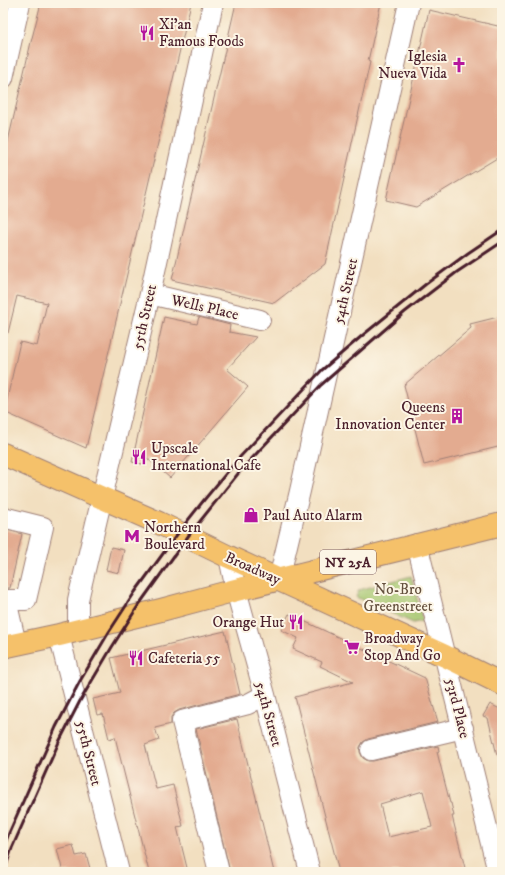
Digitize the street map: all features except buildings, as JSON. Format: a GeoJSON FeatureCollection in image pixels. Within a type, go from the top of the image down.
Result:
{"type":"FeatureCollection","features":[{"type":"Feature","properties":{"kind":"main road","name":"Broadway"},"geometry":{"type":"LineString","coordinates":[[3,454],[158,523],[502,684]]}},
{"type":"Feature","properties":{"kind":"main road","name":"NY 25A"},"geometry":{"type":"LineString","coordinates":[[10,646],[161,610],[417,544],[502,524]]}},
{"type":"Feature","properties":{"kind":"street"},"geometry":{"type":"LineString","coordinates":[[3,78],[20,3]]}},
{"type":"Feature","properties":{"kind":"street","name":"55th Street"},"geometry":{"type":"LineString","coordinates":[[119,872],[69,632],[78,600],[150,294],[213,3]]}},
{"type":"Feature","properties":{"kind":"street","name":"54th Street"},"geometry":{"type":"LineString","coordinates":[[279,579],[410,3]]}},
{"type":"Feature","properties":{"kind":"street","name":"Wells Place"},"geometry":{"type":"LineString","coordinates":[[150,294],[260,320]]}},
{"type":"Feature","properties":{"kind":"street"},"geometry":{"type":"LineString","coordinates":[[3,517],[43,527],[26,600],[4,600],[10,646]]}},
{"type":"Feature","properties":{"kind":"street","name":"53rd Place"},"geometry":{"type":"LineString","coordinates":[[417,544],[498,872]]}},
{"type":"Feature","properties":{"kind":"street","name":"54th Street"},"geometry":{"type":"LineString","coordinates":[[229,557],[236,590],[265,695],[310,872]]}},
{"type":"Feature","properties":{"kind":"street"},"geometry":{"type":"LineString","coordinates":[[219,872],[182,721],[248,704],[265,695]]}},
{"type":"Feature","properties":{"kind":"street"},"geometry":{"type":"LineString","coordinates":[[371,750],[463,728]]}},
{"type":"Feature","properties":{"kind":"green space","name":"No-Bro Greenstreet"},"geometry":{"type":"Polygon","coordinates":[[[411,576],[423,621],[413,623],[356,597],[359,590],[411,576]]]}},
{"type":"Feature","properties":{"kind":"railway"},"geometry":{"type":"LineString","coordinates":[[3,849],[56,727],[80,681],[135,592],[204,500],[239,458],[322,370],[426,284],[502,230]]}},
{"type":"Feature","properties":{"kind":"railway"},"geometry":{"type":"LineString","coordinates":[[4,872],[12,848],[59,742],[80,701],[138,606],[189,535],[241,470],[321,385],[405,312],[457,272],[502,242]]}},
{"type":"Feature","properties":{"kind":"place","name":"Xi'an Famous Foods"},"geometry":{"type":"Point","coordinates":[147,33]}},
{"type":"Feature","properties":{"kind":"place","name":"Iglesia Nueva Vida"},"geometry":{"type":"Point","coordinates":[459,65]}},
{"type":"Feature","properties":{"kind":"place","name":"Queens Innovation Center"},"geometry":{"type":"Point","coordinates":[457,416]}},
{"type":"Feature","properties":{"kind":"place","name":"Upscale International Cafe"},"geometry":{"type":"Point","coordinates":[139,457]}},
{"type":"Feature","properties":{"kind":"place","name":"Paul Auto Alarm"},"geometry":{"type":"Point","coordinates":[251,515]}},
{"type":"Feature","properties":{"kind":"place","name":"Northern Boulevard"},"geometry":{"type":"Point","coordinates":[132,536]}},
{"type":"Feature","properties":{"kind":"place","name":"Orange Hut"},"geometry":{"type":"Point","coordinates":[296,622]}},
{"type":"Feature","properties":{"kind":"place","name":"Broadway Stop And Go"},"geometry":{"type":"Point","coordinates":[352,647]}},
{"type":"Feature","properties":{"kind":"place","name":"Cafeteria 55"},"geometry":{"type":"Point","coordinates":[136,658]}}]}
